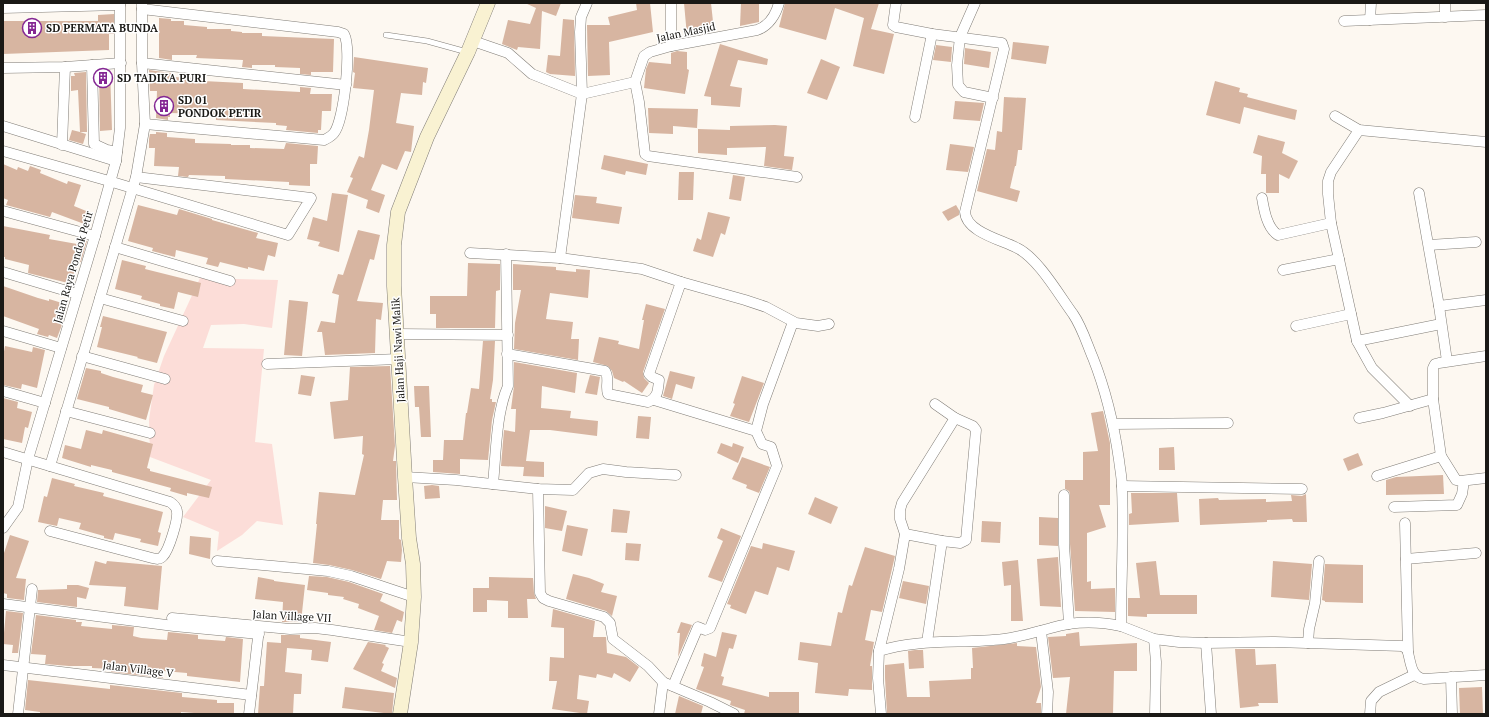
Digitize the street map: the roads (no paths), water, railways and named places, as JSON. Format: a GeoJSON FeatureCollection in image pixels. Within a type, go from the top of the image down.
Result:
{"type":"FeatureCollection","features":[{"type":"Feature","properties":{"kind":"main road","name":"Jalan Haji Nawi Malik"},"geometry":{"type":"LineString","coordinates":[[400,714],[410,642],[414,597],[413,564],[409,538],[405,478],[394,286],[394,245],[398,212],[427,137],[471,47],[488,3]]}},
{"type":"Feature","properties":{"kind":"street"},"geometry":{"type":"LineString","coordinates":[[560,258],[582,94],[580,32],[582,17],[587,3]]}},
{"type":"Feature","properties":{"kind":"street"},"geometry":{"type":"LineString","coordinates":[[671,3],[671,46]]}},
{"type":"Feature","properties":{"kind":"street","name":"Jalan Masjid"},"geometry":{"type":"LineString","coordinates":[[635,82],[644,56],[650,52],[671,46],[764,28],[769,23],[779,3]]}},
{"type":"Feature","properties":{"kind":"street"},"geometry":{"type":"LineString","coordinates":[[896,3],[893,25],[896,27],[932,34],[1002,43],[1004,45],[965,217],[975,228],[995,239],[1018,248],[1040,267],[1078,322],[1103,384],[1113,424],[1122,486],[1121,626]]}},
{"type":"Feature","properties":{"kind":"street"},"geometry":{"type":"LineString","coordinates":[[975,3],[960,37],[957,65],[958,85],[964,92],[992,98]]}},
{"type":"Feature","properties":{"kind":"street"},"geometry":{"type":"LineString","coordinates":[[1370,20],[1371,3]]}},
{"type":"Feature","properties":{"kind":"street"},"geometry":{"type":"LineString","coordinates":[[1445,3],[1445,17]]}},
{"type":"Feature","properties":{"kind":"street"},"geometry":{"type":"LineString","coordinates":[[3,8],[120,4]]}},
{"type":"Feature","properties":{"kind":"street","name":"Jalan Raya Pondok Petir"},"geometry":{"type":"LineString","coordinates":[[3,528],[13,515],[19,501],[45,403],[95,236],[116,159],[120,128],[120,4]]}},
{"type":"Feature","properties":{"kind":"street"},"geometry":{"type":"LineString","coordinates":[[48,465],[100,298],[131,187],[136,177],[145,124],[142,63],[142,6],[324,30],[344,34],[346,37],[346,85],[343,105],[335,132],[324,140],[145,124]]}},
{"type":"Feature","properties":{"kind":"street"},"geometry":{"type":"LineString","coordinates":[[1344,21],[1486,14]]}},
{"type":"Feature","properties":{"kind":"street"},"geometry":{"type":"LineString","coordinates":[[915,117],[932,34]]}},
{"type":"Feature","properties":{"kind":"street"},"geometry":{"type":"LineString","coordinates":[[471,47],[508,53],[532,74],[582,94],[635,82],[639,102],[645,154],[648,156],[797,177]]}},
{"type":"Feature","properties":{"kind":"street"},"geometry":{"type":"LineString","coordinates":[[3,68],[65,67],[121,63]]}},
{"type":"Feature","properties":{"kind":"street"},"geometry":{"type":"LineString","coordinates":[[142,63],[346,85]]}},
{"type":"Feature","properties":{"kind":"street"},"geometry":{"type":"LineString","coordinates":[[92,65],[94,144],[107,150],[116,159]]}},
{"type":"Feature","properties":{"kind":"street"},"geometry":{"type":"LineString","coordinates":[[62,145],[65,67]]}},
{"type":"Feature","properties":{"kind":"street"},"geometry":{"type":"LineString","coordinates":[[1335,116],[1359,130],[1486,142]]}},
{"type":"Feature","properties":{"kind":"street"},"geometry":{"type":"LineString","coordinates":[[3,126],[62,145],[116,159]]}},
{"type":"Feature","properties":{"kind":"street"},"geometry":{"type":"LineString","coordinates":[[1359,130],[1331,172],[1328,181],[1331,222],[1358,341],[1372,368],[1410,406]]}},
{"type":"Feature","properties":{"kind":"street"},"geometry":{"type":"LineString","coordinates":[[3,151],[111,180],[288,235],[310,198],[136,177]]}},
{"type":"Feature","properties":{"kind":"street"},"geometry":{"type":"LineString","coordinates":[[147,192],[150,179]]}},
{"type":"Feature","properties":{"kind":"street"},"geometry":{"type":"LineString","coordinates":[[1419,193],[1448,361]]}},
{"type":"Feature","properties":{"kind":"street"},"geometry":{"type":"LineString","coordinates":[[1262,198],[1268,220],[1275,233],[1278,235],[1331,222]]}},
{"type":"Feature","properties":{"kind":"street"},"geometry":{"type":"LineString","coordinates":[[3,211],[95,236]]}},
{"type":"Feature","properties":{"kind":"street"},"geometry":{"type":"LineString","coordinates":[[1429,245],[1476,242]]}},
{"type":"Feature","properties":{"kind":"street"},"geometry":{"type":"LineString","coordinates":[[115,246],[230,281]]}},
{"type":"Feature","properties":{"kind":"street"},"geometry":{"type":"LineString","coordinates":[[470,253],[560,258],[642,269],[766,307],[796,323],[818,326],[829,324]]}},
{"type":"Feature","properties":{"kind":"street"},"geometry":{"type":"LineString","coordinates":[[493,484],[499,422],[503,398],[508,386],[506,254]]}},
{"type":"Feature","properties":{"kind":"street"},"geometry":{"type":"LineString","coordinates":[[1283,270],[1339,259]]}},
{"type":"Feature","properties":{"kind":"street"},"geometry":{"type":"LineString","coordinates":[[3,272],[78,294]]}},
{"type":"Feature","properties":{"kind":"street"},"geometry":{"type":"LineString","coordinates":[[654,400],[657,395],[659,380],[649,374],[681,282]]}},
{"type":"Feature","properties":{"kind":"street"},"geometry":{"type":"LineString","coordinates":[[100,298],[182,321]]}},
{"type":"Feature","properties":{"kind":"street"},"geometry":{"type":"LineString","coordinates":[[1439,306],[1486,300]]}},
{"type":"Feature","properties":{"kind":"street"},"geometry":{"type":"LineString","coordinates":[[1296,326],[1351,314]]}},
{"type":"Feature","properties":{"kind":"street"},"geometry":{"type":"LineString","coordinates":[[673,686],[698,627],[705,630],[710,628],[777,466],[771,447],[762,444],[756,431],[763,404],[793,322]]}},
{"type":"Feature","properties":{"kind":"street"},"geometry":{"type":"LineString","coordinates":[[1358,341],[1441,324]]}},
{"type":"Feature","properties":{"kind":"street"},"geometry":{"type":"LineString","coordinates":[[3,331],[61,348]]}},
{"type":"Feature","properties":{"kind":"street"},"geometry":{"type":"LineString","coordinates":[[397,334],[508,335]]}},
{"type":"Feature","properties":{"kind":"street"},"geometry":{"type":"LineString","coordinates":[[508,354],[605,372],[608,378],[606,390],[608,394],[648,402],[654,400],[756,431]]}},
{"type":"Feature","properties":{"kind":"street"},"geometry":{"type":"LineString","coordinates":[[82,356],[165,378]]}},
{"type":"Feature","properties":{"kind":"street"},"geometry":{"type":"LineString","coordinates":[[1486,356],[1448,361],[1435,364],[1433,368],[1433,399],[1441,456],[1456,480],[1464,481],[1486,478]]}},
{"type":"Feature","properties":{"kind":"street"},"geometry":{"type":"LineString","coordinates":[[268,364],[398,359]]}},
{"type":"Feature","properties":{"kind":"street"},"geometry":{"type":"LineString","coordinates":[[3,391],[45,403]]}},
{"type":"Feature","properties":{"kind":"street"},"geometry":{"type":"LineString","coordinates":[[1359,418],[1433,399]]}},
{"type":"Feature","properties":{"kind":"street"},"geometry":{"type":"LineString","coordinates":[[905,534],[960,543],[966,540],[976,430],[973,426],[955,418],[935,404]]}},
{"type":"Feature","properties":{"kind":"street"},"geometry":{"type":"LineString","coordinates":[[66,411],[150,433]]}},
{"type":"Feature","properties":{"kind":"street"},"geometry":{"type":"LineString","coordinates":[[881,714],[878,678],[879,652],[899,569],[905,534],[900,519],[900,510],[902,503],[955,418]]}},
{"type":"Feature","properties":{"kind":"street"},"geometry":{"type":"LineString","coordinates":[[1113,424],[1228,423]]}},
{"type":"Feature","properties":{"kind":"street"},"geometry":{"type":"LineString","coordinates":[[3,452],[170,502],[175,507],[177,512],[170,543],[162,557],[158,559],[50,531]]}},
{"type":"Feature","properties":{"kind":"street"},"geometry":{"type":"LineString","coordinates":[[1377,476],[1441,456]]}},
{"type":"Feature","properties":{"kind":"street"},"geometry":{"type":"LineString","coordinates":[[405,478],[456,480],[538,490],[573,490],[589,473],[603,469],[676,475]]}},
{"type":"Feature","properties":{"kind":"street"},"geometry":{"type":"LineString","coordinates":[[1394,507],[1457,505],[1462,494],[1464,481]]}},
{"type":"Feature","properties":{"kind":"street"},"geometry":{"type":"LineString","coordinates":[[1122,486],[1302,489]]}},
{"type":"Feature","properties":{"kind":"street"},"geometry":{"type":"LineString","coordinates":[[538,490],[540,593],[543,598],[608,619],[613,639],[648,666],[663,682],[734,714]]}},
{"type":"Feature","properties":{"kind":"street"},"geometry":{"type":"LineString","coordinates":[[1064,495],[1064,544],[1069,624]]}},
{"type":"Feature","properties":{"kind":"street"},"geometry":{"type":"LineString","coordinates":[[3,512],[13,515]]}},
{"type":"Feature","properties":{"kind":"street"},"geometry":{"type":"LineString","coordinates":[[1405,523],[1408,652],[1414,675],[1424,679],[1486,675]]}},
{"type":"Feature","properties":{"kind":"street"},"geometry":{"type":"LineString","coordinates":[[927,642],[942,541]]}},
{"type":"Feature","properties":{"kind":"street"},"geometry":{"type":"LineString","coordinates":[[1406,558],[1476,553]]}},
{"type":"Feature","properties":{"kind":"street"},"geometry":{"type":"LineString","coordinates":[[217,561],[328,571],[351,576],[414,597]]}},
{"type":"Feature","properties":{"kind":"street"},"geometry":{"type":"LineString","coordinates":[[1308,643],[1309,629],[1315,603],[1319,561]]}},
{"type":"Feature","properties":{"kind":"street"},"geometry":{"type":"LineString","coordinates":[[18,714],[32,589]]}},
{"type":"Feature","properties":{"kind":"street","name":"Jalan Village VII"},"geometry":{"type":"LineString","coordinates":[[3,604],[174,626],[259,630],[314,628],[410,642]]}},
{"type":"Feature","properties":{"kind":"street","name":"Jalan Village VII"},"geometry":{"type":"LineString","coordinates":[[172,618],[259,630]]}},
{"type":"Feature","properties":{"kind":"street"},"geometry":{"type":"LineString","coordinates":[[879,652],[902,645],[927,642],[1003,639],[1041,632],[1069,624],[1088,622],[1103,622],[1121,626],[1154,640],[1206,643],[1275,642],[1402,646],[1407,649],[1408,652]]}},
{"type":"Feature","properties":{"kind":"street"},"geometry":{"type":"LineString","coordinates":[[249,714],[259,630]]}},
{"type":"Feature","properties":{"kind":"street"},"geometry":{"type":"LineString","coordinates":[[1041,632],[1048,692],[1047,714]]}},
{"type":"Feature","properties":{"kind":"street"},"geometry":{"type":"LineString","coordinates":[[1154,640],[1156,662],[1155,714]]}},
{"type":"Feature","properties":{"kind":"street"},"geometry":{"type":"LineString","coordinates":[[1206,643],[1211,714]]}},
{"type":"Feature","properties":{"kind":"street","name":"Jalan Village V"},"geometry":{"type":"LineString","coordinates":[[3,665],[251,695]]}},
{"type":"Feature","properties":{"kind":"street"},"geometry":{"type":"LineString","coordinates":[[1370,714],[1371,701],[1376,695],[1385,688],[1414,675]]}},
{"type":"Feature","properties":{"kind":"street"},"geometry":{"type":"LineString","coordinates":[[1451,678],[1452,714]]}},
{"type":"Feature","properties":{"kind":"street"},"geometry":{"type":"LineString","coordinates":[[659,714],[663,682]]}},
{"type":"Feature","properties":{"kind":"lane"},"geometry":{"type":"LineString","coordinates":[[386,35],[471,47]]}},
{"type":"Feature","properties":{"kind":"place","name":"SD PERMATA BUNDA"},"geometry":{"type":"Point","coordinates":[32,28]}},
{"type":"Feature","properties":{"kind":"place","name":"SD TADIKA PURI"},"geometry":{"type":"Point","coordinates":[103,78]}},
{"type":"Feature","properties":{"kind":"place","name":"SD 01 PONDOK PETIR"},"geometry":{"type":"Point","coordinates":[164,106]}}]}
